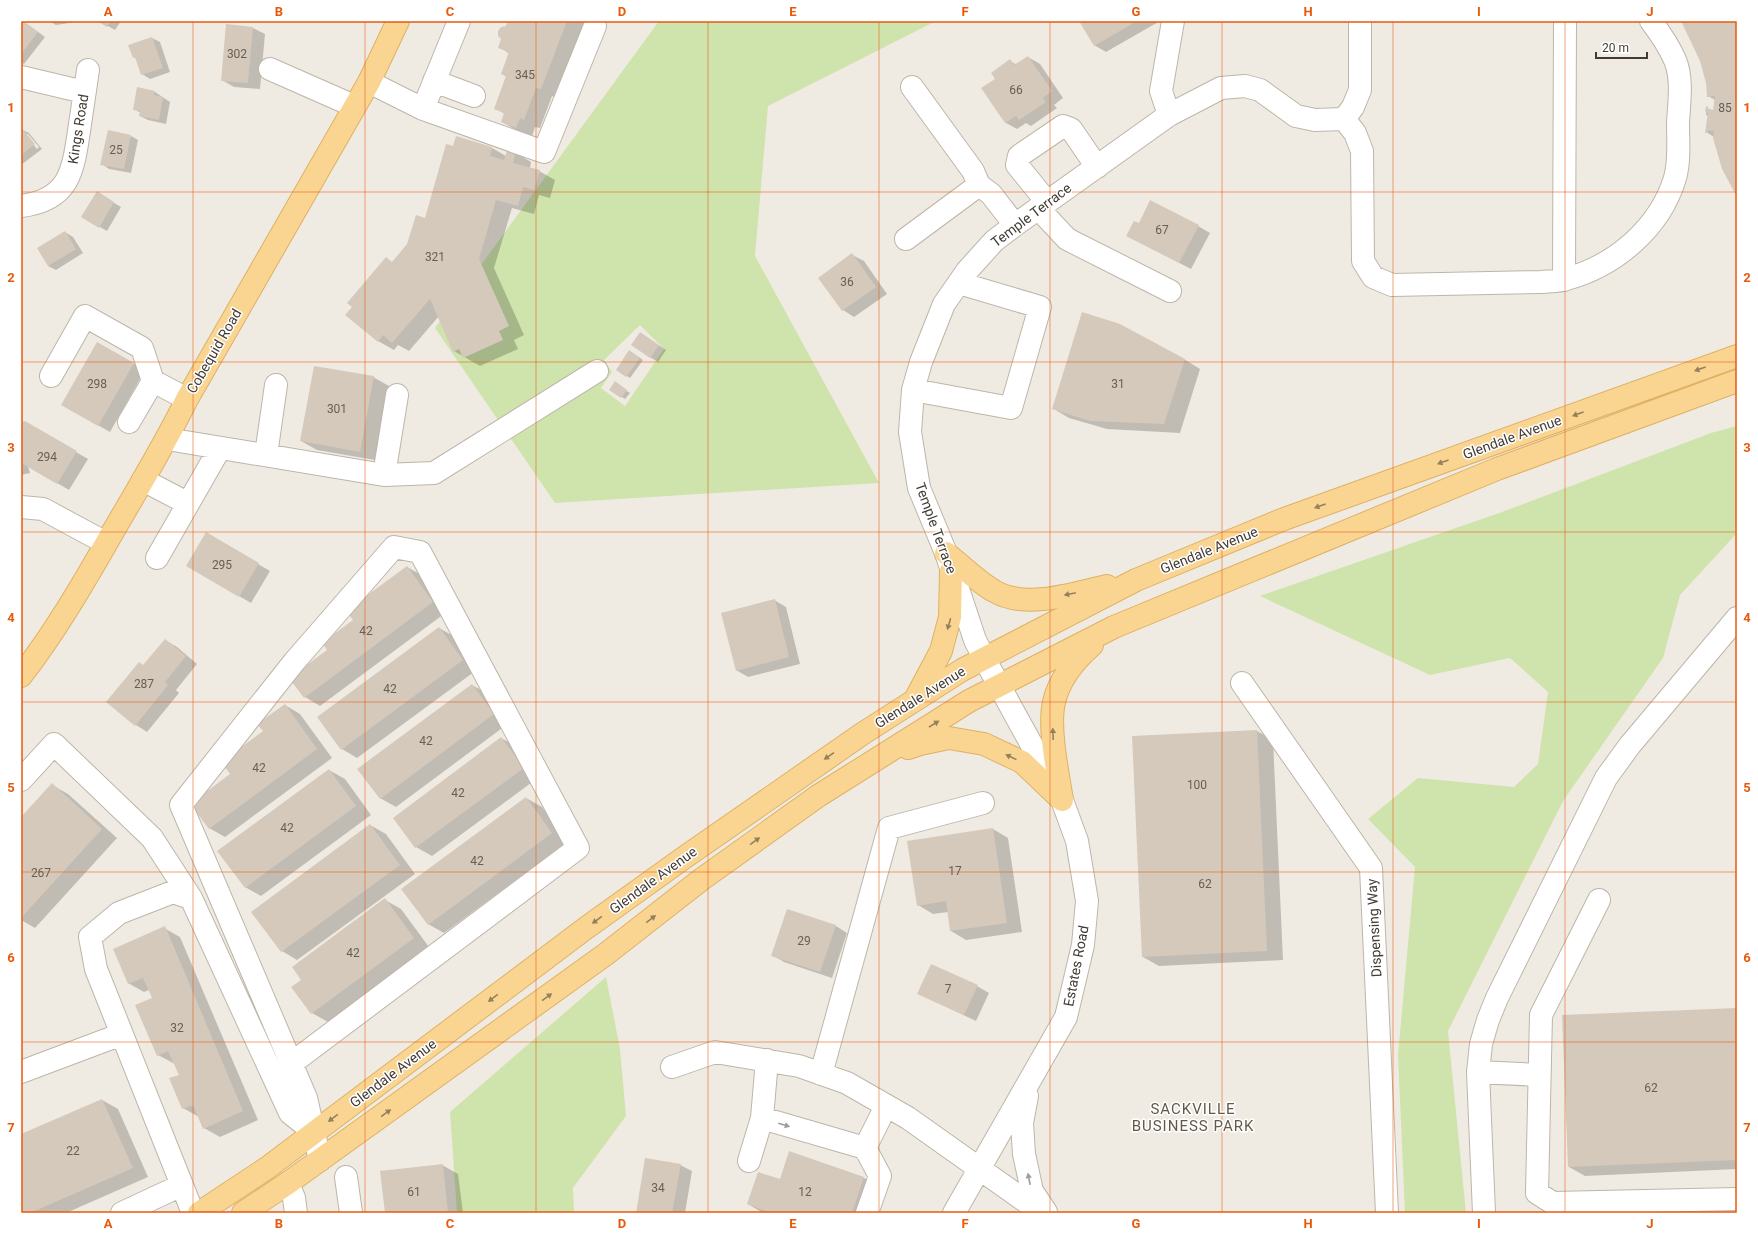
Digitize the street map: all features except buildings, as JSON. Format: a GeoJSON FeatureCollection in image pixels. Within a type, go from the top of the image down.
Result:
{"type":"FeatureCollection","features":[{"type":"Feature","properties":{"kind":"main road","name":"Cobequid Road"},"geometry":{"type":"LineString","coordinates":[[21,676],[43,648],[80,590],[167,439],[187,399],[369,82],[398,21]]}},
{"type":"Feature","properties":{"kind":"main road","name":"Glendale Avenue"},"geometry":{"type":"LineString","coordinates":[[199,1213],[267,1168],[593,924],[806,772],[916,698],[984,658],[1136,580],[1284,519],[1737,356]]}},
{"type":"Feature","properties":{"kind":"main road","name":"Glendale Avenue"},"geometry":{"type":"LineString","coordinates":[[243,1213],[288,1183],[606,954],[702,879],[818,796],[878,760],[969,701],[1114,627],[1498,469],[1737,382]]}},
{"type":"Feature","properties":{"kind":"main road"},"geometry":{"type":"LineString","coordinates":[[949,562],[994,591],[1010,598],[1043,600],[1136,580]]}},
{"type":"Feature","properties":{"kind":"main road"},"geometry":{"type":"LineString","coordinates":[[916,698],[941,651],[950,616],[949,562]]}},
{"type":"Feature","properties":{"kind":"main road"},"geometry":{"type":"LineString","coordinates":[[1062,800],[1053,736],[1053,704],[1057,691],[1069,669],[1086,651],[1114,627]]}},
{"type":"Feature","properties":{"kind":"main road"},"geometry":{"type":"LineString","coordinates":[[878,760],[920,744],[949,738],[984,744],[1022,762],[1062,800]]}},
{"type":"Feature","properties":{"kind":"street"},"geometry":{"type":"LineString","coordinates":[[423,108],[459,21]]}},
{"type":"Feature","properties":{"kind":"street"},"geometry":{"type":"LineString","coordinates":[[462,21],[473,24],[475,21]]}},
{"type":"Feature","properties":{"kind":"street"},"geometry":{"type":"LineString","coordinates":[[1169,115],[1161,91],[1173,21]]}},
{"type":"Feature","properties":{"kind":"street"},"geometry":{"type":"LineString","coordinates":[[1360,21],[1360,90],[1353,107],[1344,119],[1355,133],[1362,151],[1363,261],[1373,277],[1392,285],[1541,282],[1564,280],[1594,269],[1621,253],[1646,231],[1663,206],[1675,178],[1677,162],[1679,81],[1675,61],[1659,32],[1651,21]]}},
{"type":"Feature","properties":{"kind":"street"},"geometry":{"type":"LineString","coordinates":[[1564,280],[1565,21]]}},
{"type":"Feature","properties":{"kind":"street"},"geometry":{"type":"LineString","coordinates":[[369,82],[423,108],[544,152],[595,26]]}},
{"type":"Feature","properties":{"kind":"street"},"geometry":{"type":"LineString","coordinates":[[270,69],[354,106]]}},
{"type":"Feature","properties":{"kind":"street","name":"Kings Road"},"geometry":{"type":"LineString","coordinates":[[21,206],[34,205],[56,194],[70,177],[74,161],[88,70]]}},
{"type":"Feature","properties":{"kind":"street"},"geometry":{"type":"LineString","coordinates":[[21,77],[84,92]]}},
{"type":"Feature","properties":{"kind":"street"},"geometry":{"type":"LineString","coordinates":[[434,81],[474,96]]}},
{"type":"Feature","properties":{"kind":"street","name":"Temple Terrace"},"geometry":{"type":"LineString","coordinates":[[999,686],[975,640],[949,562],[919,488],[910,432],[913,390],[921,362],[944,304],[967,271],[994,241],[1169,115],[1221,88],[1245,86],[1260,90],[1296,116],[1315,120],[1344,119]]}},
{"type":"Feature","properties":{"kind":"street"},"geometry":{"type":"LineString","coordinates":[[912,87],[973,171],[979,185],[991,194],[1015,225]]}},
{"type":"Feature","properties":{"kind":"street"},"geometry":{"type":"LineString","coordinates":[[1097,167],[1070,129],[1063,126],[1019,156],[1017,165],[1042,205],[1067,239],[1170,291]]}},
{"type":"Feature","properties":{"kind":"street"},"geometry":{"type":"LineString","coordinates":[[906,239],[979,185]]}},
{"type":"Feature","properties":{"kind":"street"},"geometry":{"type":"LineString","coordinates":[[913,390],[1011,408],[1040,307],[958,283]]}},
{"type":"Feature","properties":{"kind":"street"},"geometry":{"type":"LineString","coordinates":[[51,376],[85,316],[142,348],[154,381],[187,399]]}},
{"type":"Feature","properties":{"kind":"street"},"geometry":{"type":"LineString","coordinates":[[167,439],[384,474],[434,473],[597,371]]}},
{"type":"Feature","properties":{"kind":"street"},"geometry":{"type":"LineString","coordinates":[[129,422],[154,381]]}},
{"type":"Feature","properties":{"kind":"street"},"geometry":{"type":"LineString","coordinates":[[266,455],[276,385]]}},
{"type":"Feature","properties":{"kind":"street"},"geometry":{"type":"LineString","coordinates":[[384,474],[397,395]]}},
{"type":"Feature","properties":{"kind":"street"},"geometry":{"type":"LineString","coordinates":[[157,558],[187,503],[220,448]]}},
{"type":"Feature","properties":{"kind":"street"},"geometry":{"type":"LineString","coordinates":[[143,480],[187,503]]}},
{"type":"Feature","properties":{"kind":"street"},"geometry":{"type":"LineString","coordinates":[[21,507],[43,509],[106,543]]}},
{"type":"Feature","properties":{"kind":"street"},"geometry":{"type":"LineString","coordinates":[[292,1063],[578,848],[420,552],[394,546],[294,662],[181,805],[306,1098],[320,1160]]}},
{"type":"Feature","properties":{"kind":"street"},"geometry":{"type":"LineString","coordinates":[[1484,1213],[1478,1072],[1481,1044],[1488,1020],[1497,998],[1606,778],[1630,745],[1737,618]]}},
{"type":"Feature","properties":{"kind":"street","name":"Dispensing Way"},"geometry":{"type":"LineString","coordinates":[[1242,683],[1371,868],[1387,1213]]}},
{"type":"Feature","properties":{"kind":"street","name":"Estates Road"},"geometry":{"type":"LineString","coordinates":[[954,1213],[1066,1017],[1083,945],[1087,901],[1077,841],[1062,800],[999,686]]}},
{"type":"Feature","properties":{"kind":"street"},"geometry":{"type":"LineString","coordinates":[[21,780],[54,744],[152,838],[191,898],[290,1113],[314,1132]]}},
{"type":"Feature","properties":{"kind":"street"},"geometry":{"type":"LineString","coordinates":[[821,1074],[889,828],[982,803]]}},
{"type":"Feature","properties":{"kind":"street"},"geometry":{"type":"LineString","coordinates":[[191,898],[173,892],[119,912],[90,937],[96,969],[193,1213]]}},
{"type":"Feature","properties":{"kind":"street"},"geometry":{"type":"LineString","coordinates":[[1599,900],[1541,1016],[1537,1193],[1553,1203],[1716,1206],[1737,1199]]}},
{"type":"Feature","properties":{"kind":"street"},"geometry":{"type":"LineString","coordinates":[[21,1072],[122,1034]]}},
{"type":"Feature","properties":{"kind":"street"},"geometry":{"type":"LineString","coordinates":[[672,1067],[715,1052],[799,1066],[847,1083],[908,1118],[1042,1213]]}},
{"type":"Feature","properties":{"kind":"street"},"geometry":{"type":"LineString","coordinates":[[749,1161],[762,1118],[767,1060]]}},
{"type":"Feature","properties":{"kind":"street"},"geometry":{"type":"LineString","coordinates":[[1478,1072],[1540,1075]]}},
{"type":"Feature","properties":{"kind":"street"},"geometry":{"type":"LineString","coordinates":[[1032,1077],[1025,1102],[1022,1123],[1024,1154],[1032,1191],[1046,1213]]}},
{"type":"Feature","properties":{"kind":"street"},"geometry":{"type":"LineString","coordinates":[[865,1148],[886,1106]]}},
{"type":"Feature","properties":{"kind":"street"},"geometry":{"type":"LineString","coordinates":[[762,1118],[865,1148],[880,1176],[868,1213]]}},
{"type":"Feature","properties":{"kind":"street"},"geometry":{"type":"LineString","coordinates":[[346,1177],[351,1213]]}},
{"type":"Feature","properties":{"kind":"street"},"geometry":{"type":"LineString","coordinates":[[288,1183],[294,1198],[296,1213]]}},
{"type":"Feature","properties":{"kind":"street"},"geometry":{"type":"LineString","coordinates":[[122,1213],[182,1185]]}},
{"type":"Feature","properties":{"kind":"green space"},"geometry":{"type":"Polygon","coordinates":[[[659,21],[936,21],[768,106],[755,256],[879,483],[555,503],[435,328],[659,21]],[[640,325],[604,360],[612,372],[601,388],[625,406],[664,349],[640,325]]]}},
{"type":"Feature","properties":{"kind":"green space"},"geometry":{"type":"Polygon","coordinates":[[[1737,426],[1737,533],[1680,595],[1663,658],[1563,801],[1448,1031],[1466,1213],[1405,1213],[1398,1055],[1415,867],[1368,819],[1418,778],[1514,787],[1538,764],[1548,692],[1510,658],[1430,675],[1260,596],[1502,512],[1711,433],[1737,426]]]}},
{"type":"Feature","properties":{"kind":"green space"},"geometry":{"type":"Polygon","coordinates":[[[606,977],[620,1049],[626,1116],[573,1188],[574,1213],[457,1213],[450,1112],[606,977]]]}},
{"type":"Feature","properties":{"kind":"district","name":"SACKVILLE BUSINESS PARK"},"geometry":{"type":"Point","coordinates":[1193,1118]}}]}
